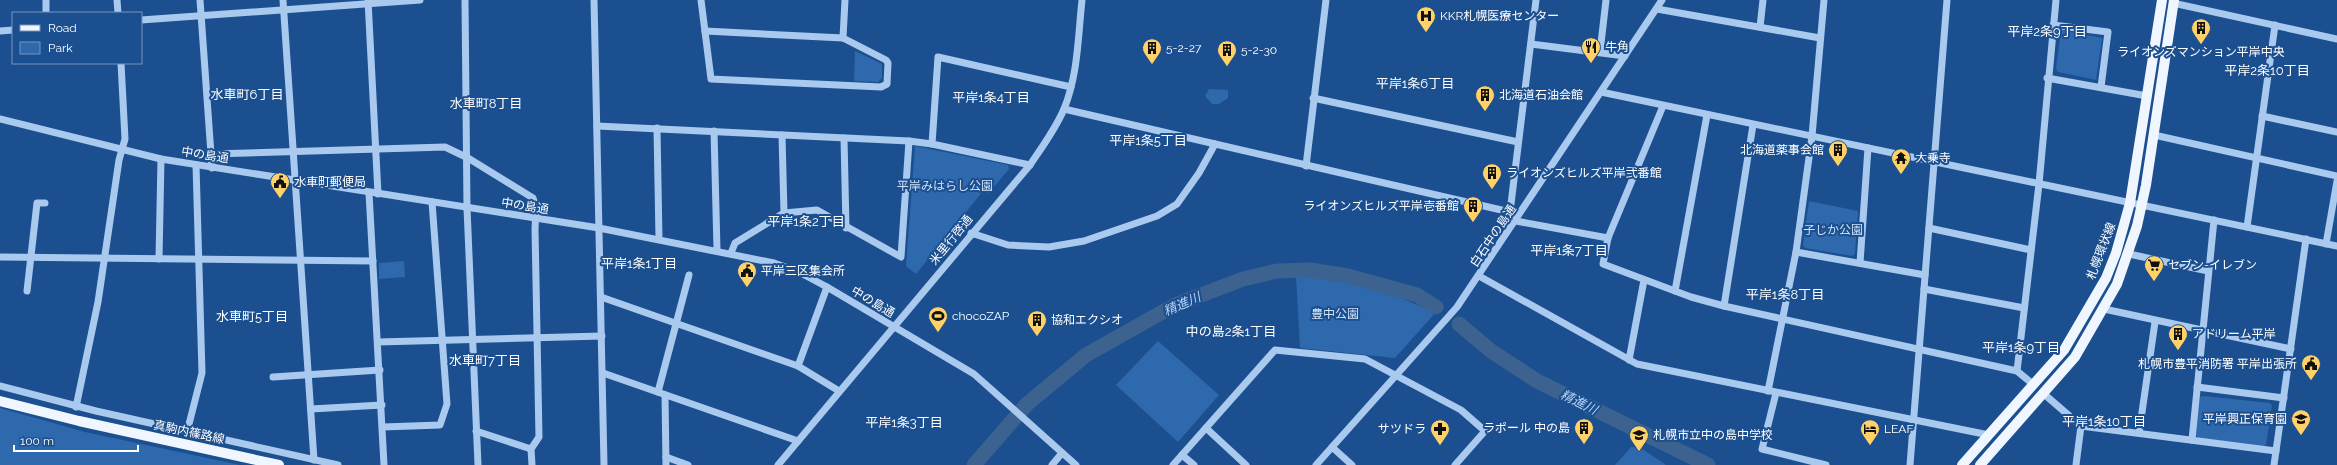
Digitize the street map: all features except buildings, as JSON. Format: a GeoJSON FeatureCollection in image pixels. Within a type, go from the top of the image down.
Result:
{"type":"FeatureCollection","features":[{"type":"Feature","properties":{"kind":"main road","name":"札幌環状線"},"geometry":{"type":"LineString","coordinates":[[1962,465],[2064,350],[2092,305],[2116,253],[2130,203],[2161,0]]}},
{"type":"Feature","properties":{"kind":"main road"},"geometry":{"type":"LineString","coordinates":[[1980,465],[2075,357],[2117,284],[2129,254],[2142,206],[2174,2]]}},
{"type":"Feature","properties":{"kind":"main road","name":"真駒内篠路線"},"geometry":{"type":"LineString","coordinates":[[0,400],[79,421],[279,465]]}},
{"type":"Feature","properties":{"kind":"street"},"geometry":{"type":"LineString","coordinates":[[46,0],[46,12]]}},
{"type":"Feature","properties":{"kind":"street"},"geometry":{"type":"LineString","coordinates":[[117,0],[118,12]]}},
{"type":"Feature","properties":{"kind":"street"},"geometry":{"type":"LineString","coordinates":[[200,0],[212,168]]}},
{"type":"Feature","properties":{"kind":"street"},"geometry":{"type":"LineString","coordinates":[[283,0],[314,460]]}},
{"type":"Feature","properties":{"kind":"street"},"geometry":{"type":"LineString","coordinates":[[142,20],[284,10],[368,2],[420,0]]}},
{"type":"Feature","properties":{"kind":"street"},"geometry":{"type":"LineString","coordinates":[[465,0],[468,158],[467,208],[478,465]]}},
{"type":"Feature","properties":{"kind":"street"},"geometry":{"type":"LineString","coordinates":[[594,0],[604,465]]}},
{"type":"Feature","properties":{"kind":"street"},"geometry":{"type":"LineString","coordinates":[[701,0],[711,79],[881,87],[886,84],[888,63],[886,60],[843,38],[705,31]]}},
{"type":"Feature","properties":{"kind":"street"},"geometry":{"type":"LineString","coordinates":[[843,38],[845,0]]}},
{"type":"Feature","properties":{"kind":"street","name":"米里行啓通"},"geometry":{"type":"LineString","coordinates":[[778,465],[971,233],[1030,165],[1050,136],[1064,110],[1071,87],[1082,0]]}},
{"type":"Feature","properties":{"kind":"street"},"geometry":{"type":"LineString","coordinates":[[1306,166],[1326,0]]}},
{"type":"Feature","properties":{"kind":"street"},"geometry":{"type":"LineString","coordinates":[[1536,0],[1510,212],[1516,222],[1608,238]]}},
{"type":"Feature","properties":{"kind":"street"},"geometry":{"type":"LineString","coordinates":[[1600,52],[1606,0]]}},
{"type":"Feature","properties":{"kind":"street","name":"白石中の島通"},"geometry":{"type":"LineString","coordinates":[[1316,465],[1457,307],[1516,222],[1662,0]]}},
{"type":"Feature","properties":{"kind":"street"},"geometry":{"type":"LineString","coordinates":[[1760,28],[1763,0]]}},
{"type":"Feature","properties":{"kind":"street"},"geometry":{"type":"LineString","coordinates":[[1824,0],[1812,136],[1796,252],[1783,318],[1762,450],[1826,465]]}},
{"type":"Feature","properties":{"kind":"street"},"geometry":{"type":"LineString","coordinates":[[1910,465],[1947,0]]}},
{"type":"Feature","properties":{"kind":"street"},"geometry":{"type":"LineString","coordinates":[[2017,370],[2039,184],[2047,78],[2056,0]]}},
{"type":"Feature","properties":{"kind":"street"},"geometry":{"type":"LineString","coordinates":[[368,2],[378,194]]}},
{"type":"Feature","properties":{"kind":"street"},"geometry":{"type":"LineString","coordinates":[[2174,2],[2337,39]]}},
{"type":"Feature","properties":{"kind":"street"},"geometry":{"type":"LineString","coordinates":[[1657,9],[1820,38]]}},
{"type":"Feature","properties":{"kind":"street"},"geometry":{"type":"LineString","coordinates":[[2053,25],[2108,32],[2101,87]]}},
{"type":"Feature","properties":{"kind":"street"},"geometry":{"type":"LineString","coordinates":[[2247,227],[2275,25]]}},
{"type":"Feature","properties":{"kind":"street"},"geometry":{"type":"LineString","coordinates":[[0,31],[12,30]]}},
{"type":"Feature","properties":{"kind":"street"},"geometry":{"type":"LineString","coordinates":[[1531,44],[1625,56]]}},
{"type":"Feature","properties":{"kind":"street"},"geometry":{"type":"LineString","coordinates":[[932,144],[938,57],[1071,87]]}},
{"type":"Feature","properties":{"kind":"street"},"geometry":{"type":"LineString","coordinates":[[76,407],[125,139],[121,64]]}},
{"type":"Feature","properties":{"kind":"street"},"geometry":{"type":"LineString","coordinates":[[2047,78],[2147,96]]}},
{"type":"Feature","properties":{"kind":"street"},"geometry":{"type":"LineString","coordinates":[[1601,92],[2337,246]]}},
{"type":"Feature","properties":{"kind":"street"},"geometry":{"type":"LineString","coordinates":[[1313,98],[1518,142]]}},
{"type":"Feature","properties":{"kind":"street"},"geometry":{"type":"LineString","coordinates":[[1663,106],[1608,238],[1603,264],[1675,291],[1724,306],[2017,370],[2034,385]]}},
{"type":"Feature","properties":{"kind":"street"},"geometry":{"type":"LineString","coordinates":[[1064,110],[1510,212]]}},
{"type":"Feature","properties":{"kind":"street"},"geometry":{"type":"LineString","coordinates":[[1675,291],[1707,115]]}},
{"type":"Feature","properties":{"kind":"street"},"geometry":{"type":"LineString","coordinates":[[2262,116],[2337,132]]}},
{"type":"Feature","properties":{"kind":"street","name":"中の島通"},"geometry":{"type":"LineString","coordinates":[[0,119],[161,159],[369,193],[599,228],[717,250],[787,267],[827,287],[974,374],[1062,453]]}},
{"type":"Feature","properties":{"kind":"street"},"geometry":{"type":"LineString","coordinates":[[1724,306],[1753,125]]}},
{"type":"Feature","properties":{"kind":"street"},"geometry":{"type":"LineString","coordinates":[[597,126],[909,141],[932,144],[1030,165]]}},
{"type":"Feature","properties":{"kind":"street"},"geometry":{"type":"LineString","coordinates":[[657,128],[659,239]]}},
{"type":"Feature","properties":{"kind":"street"},"geometry":{"type":"LineString","coordinates":[[714,131],[717,250]]}},
{"type":"Feature","properties":{"kind":"street"},"geometry":{"type":"LineString","coordinates":[[782,135],[784,213]]}},
{"type":"Feature","properties":{"kind":"street"},"geometry":{"type":"LineString","coordinates":[[2154,135],[2337,176]]}},
{"type":"Feature","properties":{"kind":"street"},"geometry":{"type":"LineString","coordinates":[[844,138],[846,228]]}},
{"type":"Feature","properties":{"kind":"street"},"geometry":{"type":"LineString","coordinates":[[731,253],[735,243],[784,213],[817,210],[846,228],[901,257],[909,141]]}},
{"type":"Feature","properties":{"kind":"street"},"geometry":{"type":"LineString","coordinates":[[971,233],[1008,245],[1049,247],[1084,241],[1156,216],[1177,204],[1199,173],[1215,144]]}},
{"type":"Feature","properties":{"kind":"street"},"geometry":{"type":"LineString","coordinates":[[211,154],[294,153],[445,147],[468,158],[533,198],[536,208],[539,437],[530,449],[532,465]]}},
{"type":"Feature","properties":{"kind":"street"},"geometry":{"type":"LineString","coordinates":[[1860,263],[1868,148]]}},
{"type":"Feature","properties":{"kind":"street"},"geometry":{"type":"LineString","coordinates":[[159,259],[161,159]]}},
{"type":"Feature","properties":{"kind":"street"},"geometry":{"type":"LineString","coordinates":[[187,432],[202,373],[196,165]]}},
{"type":"Feature","properties":{"kind":"street"},"geometry":{"type":"LineString","coordinates":[[2326,244],[2337,181]]}},
{"type":"Feature","properties":{"kind":"street"},"geometry":{"type":"LineString","coordinates":[[369,193],[382,405],[384,465]]}},
{"type":"Feature","properties":{"kind":"street"},"geometry":{"type":"LineString","coordinates":[[27,290],[37,202],[45,203]]}},
{"type":"Feature","properties":{"kind":"street"},"geometry":{"type":"LineString","coordinates":[[383,427],[440,425],[447,404],[432,202]]}},
{"type":"Feature","properties":{"kind":"street"},"geometry":{"type":"LineString","coordinates":[[2192,440],[2214,220]]}},
{"type":"Feature","properties":{"kind":"street"},"geometry":{"type":"LineString","coordinates":[[1929,228],[2031,250]]}},
{"type":"Feature","properties":{"kind":"street"},"geometry":{"type":"LineString","coordinates":[[2274,465],[2306,239]]}},
{"type":"Feature","properties":{"kind":"street"},"geometry":{"type":"LineString","coordinates":[[1796,252],[1925,275]]}},
{"type":"Feature","properties":{"kind":"street"},"geometry":{"type":"LineString","coordinates":[[2129,254],[2208,271]]}},
{"type":"Feature","properties":{"kind":"street"},"geometry":{"type":"LineString","coordinates":[[0,257],[373,261]]}},
{"type":"Feature","properties":{"kind":"street"},"geometry":{"type":"LineString","coordinates":[[666,465],[662,393],[676,323],[690,275]]}},
{"type":"Feature","properties":{"kind":"street"},"geometry":{"type":"LineString","coordinates":[[1479,276],[1638,364],[1913,421],[1989,435]]}},
{"type":"Feature","properties":{"kind":"street"},"geometry":{"type":"LineString","coordinates":[[1629,360],[1644,280]]}},
{"type":"Feature","properties":{"kind":"street"},"geometry":{"type":"LineString","coordinates":[[798,366],[827,287]]}},
{"type":"Feature","properties":{"kind":"street"},"geometry":{"type":"LineString","coordinates":[[1924,289],[2024,308]]}},
{"type":"Feature","properties":{"kind":"street"},"geometry":{"type":"LineString","coordinates":[[601,297],[798,366],[839,391]]}},
{"type":"Feature","properties":{"kind":"street"},"geometry":{"type":"LineString","coordinates":[[2104,309],[2155,322],[2202,330],[2291,349]]}},
{"type":"Feature","properties":{"kind":"street"},"geometry":{"type":"LineString","coordinates":[[2139,433],[2155,322]]}},
{"type":"Feature","properties":{"kind":"street"},"geometry":{"type":"LineString","coordinates":[[378,342],[602,336]]}},
{"type":"Feature","properties":{"kind":"street"},"geometry":{"type":"LineString","coordinates":[[1173,465],[1276,350],[1365,359],[1395,377],[1461,410],[1485,431],[1455,465]]}},
{"type":"Feature","properties":{"kind":"street"},"geometry":{"type":"LineString","coordinates":[[273,377],[380,370]]}},
{"type":"Feature","properties":{"kind":"street"},"geometry":{"type":"LineString","coordinates":[[603,373],[798,441]]}},
{"type":"Feature","properties":{"kind":"street"},"geometry":{"type":"LineString","coordinates":[[0,386],[76,407],[338,465]]}},
{"type":"Feature","properties":{"kind":"street"},"geometry":{"type":"LineString","coordinates":[[2197,387],[2284,398]]}},
{"type":"Feature","properties":{"kind":"street"},"geometry":{"type":"LineString","coordinates":[[2044,394],[2081,426],[2276,451]]}},
{"type":"Feature","properties":{"kind":"street"},"geometry":{"type":"LineString","coordinates":[[311,409],[382,405]]}},
{"type":"Feature","properties":{"kind":"street"},"geometry":{"type":"LineString","coordinates":[[2076,465],[2081,426]]}},
{"type":"Feature","properties":{"kind":"street"},"geometry":{"type":"LineString","coordinates":[[1206,428],[1246,465]]}},
{"type":"Feature","properties":{"kind":"street"},"geometry":{"type":"LineString","coordinates":[[476,431],[530,449]]}},
{"type":"Feature","properties":{"kind":"street"},"geometry":{"type":"LineString","coordinates":[[1332,447],[1352,465]]}},
{"type":"Feature","properties":{"kind":"street"},"geometry":{"type":"LineString","coordinates":[[1052,465],[1062,453],[1076,465]]}},
{"type":"Feature","properties":{"kind":"street"},"geometry":{"type":"LineString","coordinates":[[1182,455],[1194,465]]}},
{"type":"Feature","properties":{"kind":"street"},"geometry":{"type":"LineString","coordinates":[[666,457],[688,465]]}},
{"type":"Feature","properties":{"kind":"green space"},"geometry":{"type":"Polygon","coordinates":[[[2061,30],[2102,38],[2096,80],[2058,72],[2056,69],[2061,30]]]}},
{"type":"Feature","properties":{"kind":"green space"},"geometry":{"type":"Polygon","coordinates":[[[855,51],[882,64],[882,78],[878,82],[854,81],[855,51]]]}},
{"type":"Feature","properties":{"kind":"green space"},"geometry":{"type":"Polygon","coordinates":[[[1209,89],[1228,90],[1228,98],[1219,104],[1212,104],[1205,96],[1209,89]]]}},
{"type":"Feature","properties":{"kind":"green space","name":"平岸みはらし公園"},"geometry":{"type":"Polygon","coordinates":[[[915,146],[1008,165],[1009,169],[988,194],[983,191],[916,274],[906,266],[915,146]]]}},
{"type":"Feature","properties":{"kind":"green space","name":"子じか公園"},"geometry":{"type":"Polygon","coordinates":[[[1809,201],[1858,211],[1855,254],[1852,256],[1805,248],[1803,245],[1809,201]]]}},
{"type":"Feature","properties":{"kind":"green space"},"geometry":{"type":"Polygon","coordinates":[[[404,261],[405,277],[379,279],[379,263],[404,261]]]}},
{"type":"Feature","properties":{"kind":"green space","name":"豊中公園"},"geometry":{"type":"Polygon","coordinates":[[[1296,276],[1339,277],[1372,287],[1436,312],[1395,358],[1300,348],[1296,276]]]}},
{"type":"Feature","properties":{"kind":"green space"},"geometry":{"type":"Polygon","coordinates":[[[1158,341],[1219,395],[1178,442],[1116,385],[1158,341]]]}},
{"type":"Feature","properties":{"kind":"green space"},"geometry":{"type":"Polygon","coordinates":[[[2203,396],[2270,403],[2272,406],[2266,445],[2198,438],[2196,435],[2200,397],[2203,396]]]}},
{"type":"Feature","properties":{"kind":"green space"},"geometry":{"type":"Polygon","coordinates":[[[0,408],[85,432],[240,465],[0,465],[0,408]]]}},
{"type":"Feature","properties":{"kind":"green space"},"geometry":{"type":"Polygon","coordinates":[[[1631,447],[1641,448],[1666,465],[1615,465],[1631,447]]]}},
{"type":"Feature","properties":{"kind":"waterway","name":"精進川"},"geometry":{"type":"LineString","coordinates":[[974,465],[1027,404],[1086,355],[1175,305],[1243,279],[1277,271],[1310,270],[1348,276],[1417,295],[1436,307]]}},
{"type":"Feature","properties":{"kind":"waterway","name":"精進川"},"geometry":{"type":"LineString","coordinates":[[1459,324],[1491,351],[1537,381],[1708,465]]}},
{"type":"Feature","properties":{"kind":"place","name":"KKR札幌医療センター"},"geometry":{"type":"Point","coordinates":[1426,33]}},
{"type":"Feature","properties":{"kind":"place","name":"ライオンズマンション平岸中央"},"geometry":{"type":"Point","coordinates":[2201,45]}},
{"type":"Feature","properties":{"kind":"place","name":"牛角"},"geometry":{"type":"Point","coordinates":[1591,64]}},
{"type":"Feature","properties":{"kind":"place","name":"5-2-27"},"geometry":{"type":"Point","coordinates":[1152,65]}},
{"type":"Feature","properties":{"kind":"place","name":"5-2-30"},"geometry":{"type":"Point","coordinates":[1227,67]}},
{"type":"Feature","properties":{"kind":"place","name":"北海道石油会館"},"geometry":{"type":"Point","coordinates":[1485,112]}},
{"type":"Feature","properties":{"kind":"place","name":"北海道薬事会館"},"geometry":{"type":"Point","coordinates":[1838,167]}},
{"type":"Feature","properties":{"kind":"place","name":"大乗寺"},"geometry":{"type":"Point","coordinates":[1901,175]}},
{"type":"Feature","properties":{"kind":"place","name":"ライオンズヒルズ平岸弐番館"},"geometry":{"type":"Point","coordinates":[1492,190]}},
{"type":"Feature","properties":{"kind":"place","name":"水車町郵便局"},"geometry":{"type":"Point","coordinates":[280,199]}},
{"type":"Feature","properties":{"kind":"place","name":"ライオンズヒルズ平岸壱番館"},"geometry":{"type":"Point","coordinates":[1473,223]}},
{"type":"Feature","properties":{"kind":"place","name":"セブン-イレブン"},"geometry":{"type":"Point","coordinates":[2154,282]}},
{"type":"Feature","properties":{"kind":"place","name":"平岸三区集会所"},"geometry":{"type":"Point","coordinates":[747,288]}},
{"type":"Feature","properties":{"kind":"place","name":"chocoZAP"},"geometry":{"type":"Point","coordinates":[938,333]}},
{"type":"Feature","properties":{"kind":"place","name":"協和エクシオ"},"geometry":{"type":"Point","coordinates":[1037,337]}},
{"type":"Feature","properties":{"kind":"place","name":"アドリーム平岸"},"geometry":{"type":"Point","coordinates":[2178,351]}},
{"type":"Feature","properties":{"kind":"place","name":"札幌市豊平消防署 平岸出張所"},"geometry":{"type":"Point","coordinates":[2311,381]}},
{"type":"Feature","properties":{"kind":"place","name":"平岸興正保育園"},"geometry":{"type":"Point","coordinates":[2301,436]}},
{"type":"Feature","properties":{"kind":"place","name":"ラポール 中の島"},"geometry":{"type":"Point","coordinates":[1584,445]}},
{"type":"Feature","properties":{"kind":"place","name":"サツドラ"},"geometry":{"type":"Point","coordinates":[1440,446]}},
{"type":"Feature","properties":{"kind":"place","name":"LEAF"},"geometry":{"type":"Point","coordinates":[1870,446]}},
{"type":"Feature","properties":{"kind":"place","name":"札幌市立中の島中学校"},"geometry":{"type":"Point","coordinates":[1639,452]}},
{"type":"Feature","properties":{"kind":"district","name":"平岸2条9丁目"},"geometry":{"type":"Point","coordinates":[2047,31]}},
{"type":"Feature","properties":{"kind":"district","name":"平岸2条10丁目"},"geometry":{"type":"Point","coordinates":[2267,70]}},
{"type":"Feature","properties":{"kind":"district","name":"平岸1条6丁目"},"geometry":{"type":"Point","coordinates":[1415,83]}},
{"type":"Feature","properties":{"kind":"district","name":"水車町6丁目"},"geometry":{"type":"Point","coordinates":[247,94]}},
{"type":"Feature","properties":{"kind":"district","name":"平岸1条4丁目"},"geometry":{"type":"Point","coordinates":[991,97]}},
{"type":"Feature","properties":{"kind":"district","name":"水車町8丁目"},"geometry":{"type":"Point","coordinates":[486,103]}},
{"type":"Feature","properties":{"kind":"district","name":"平岸1条5丁目"},"geometry":{"type":"Point","coordinates":[1148,140]}},
{"type":"Feature","properties":{"kind":"district","name":"平岸1条2丁目"},"geometry":{"type":"Point","coordinates":[806,221]}},
{"type":"Feature","properties":{"kind":"district","name":"平岸1条7丁目"},"geometry":{"type":"Point","coordinates":[1569,250]}},
{"type":"Feature","properties":{"kind":"district","name":"平岸1条1丁目"},"geometry":{"type":"Point","coordinates":[639,263]}},
{"type":"Feature","properties":{"kind":"district","name":"平岸1条8丁目"},"geometry":{"type":"Point","coordinates":[1785,294]}},
{"type":"Feature","properties":{"kind":"district","name":"水車町5丁目"},"geometry":{"type":"Point","coordinates":[252,316]}},
{"type":"Feature","properties":{"kind":"district","name":"中の島2条1丁目"},"geometry":{"type":"Point","coordinates":[1231,331]}},
{"type":"Feature","properties":{"kind":"district","name":"平岸1条9丁目"},"geometry":{"type":"Point","coordinates":[2021,347]}},
{"type":"Feature","properties":{"kind":"district","name":"水車町7丁目"},"geometry":{"type":"Point","coordinates":[485,360]}},
{"type":"Feature","properties":{"kind":"district","name":"平岸1条10丁目"},"geometry":{"type":"Point","coordinates":[2104,421]}},
{"type":"Feature","properties":{"kind":"district","name":"平岸1条3丁目"},"geometry":{"type":"Point","coordinates":[904,422]}}]}
